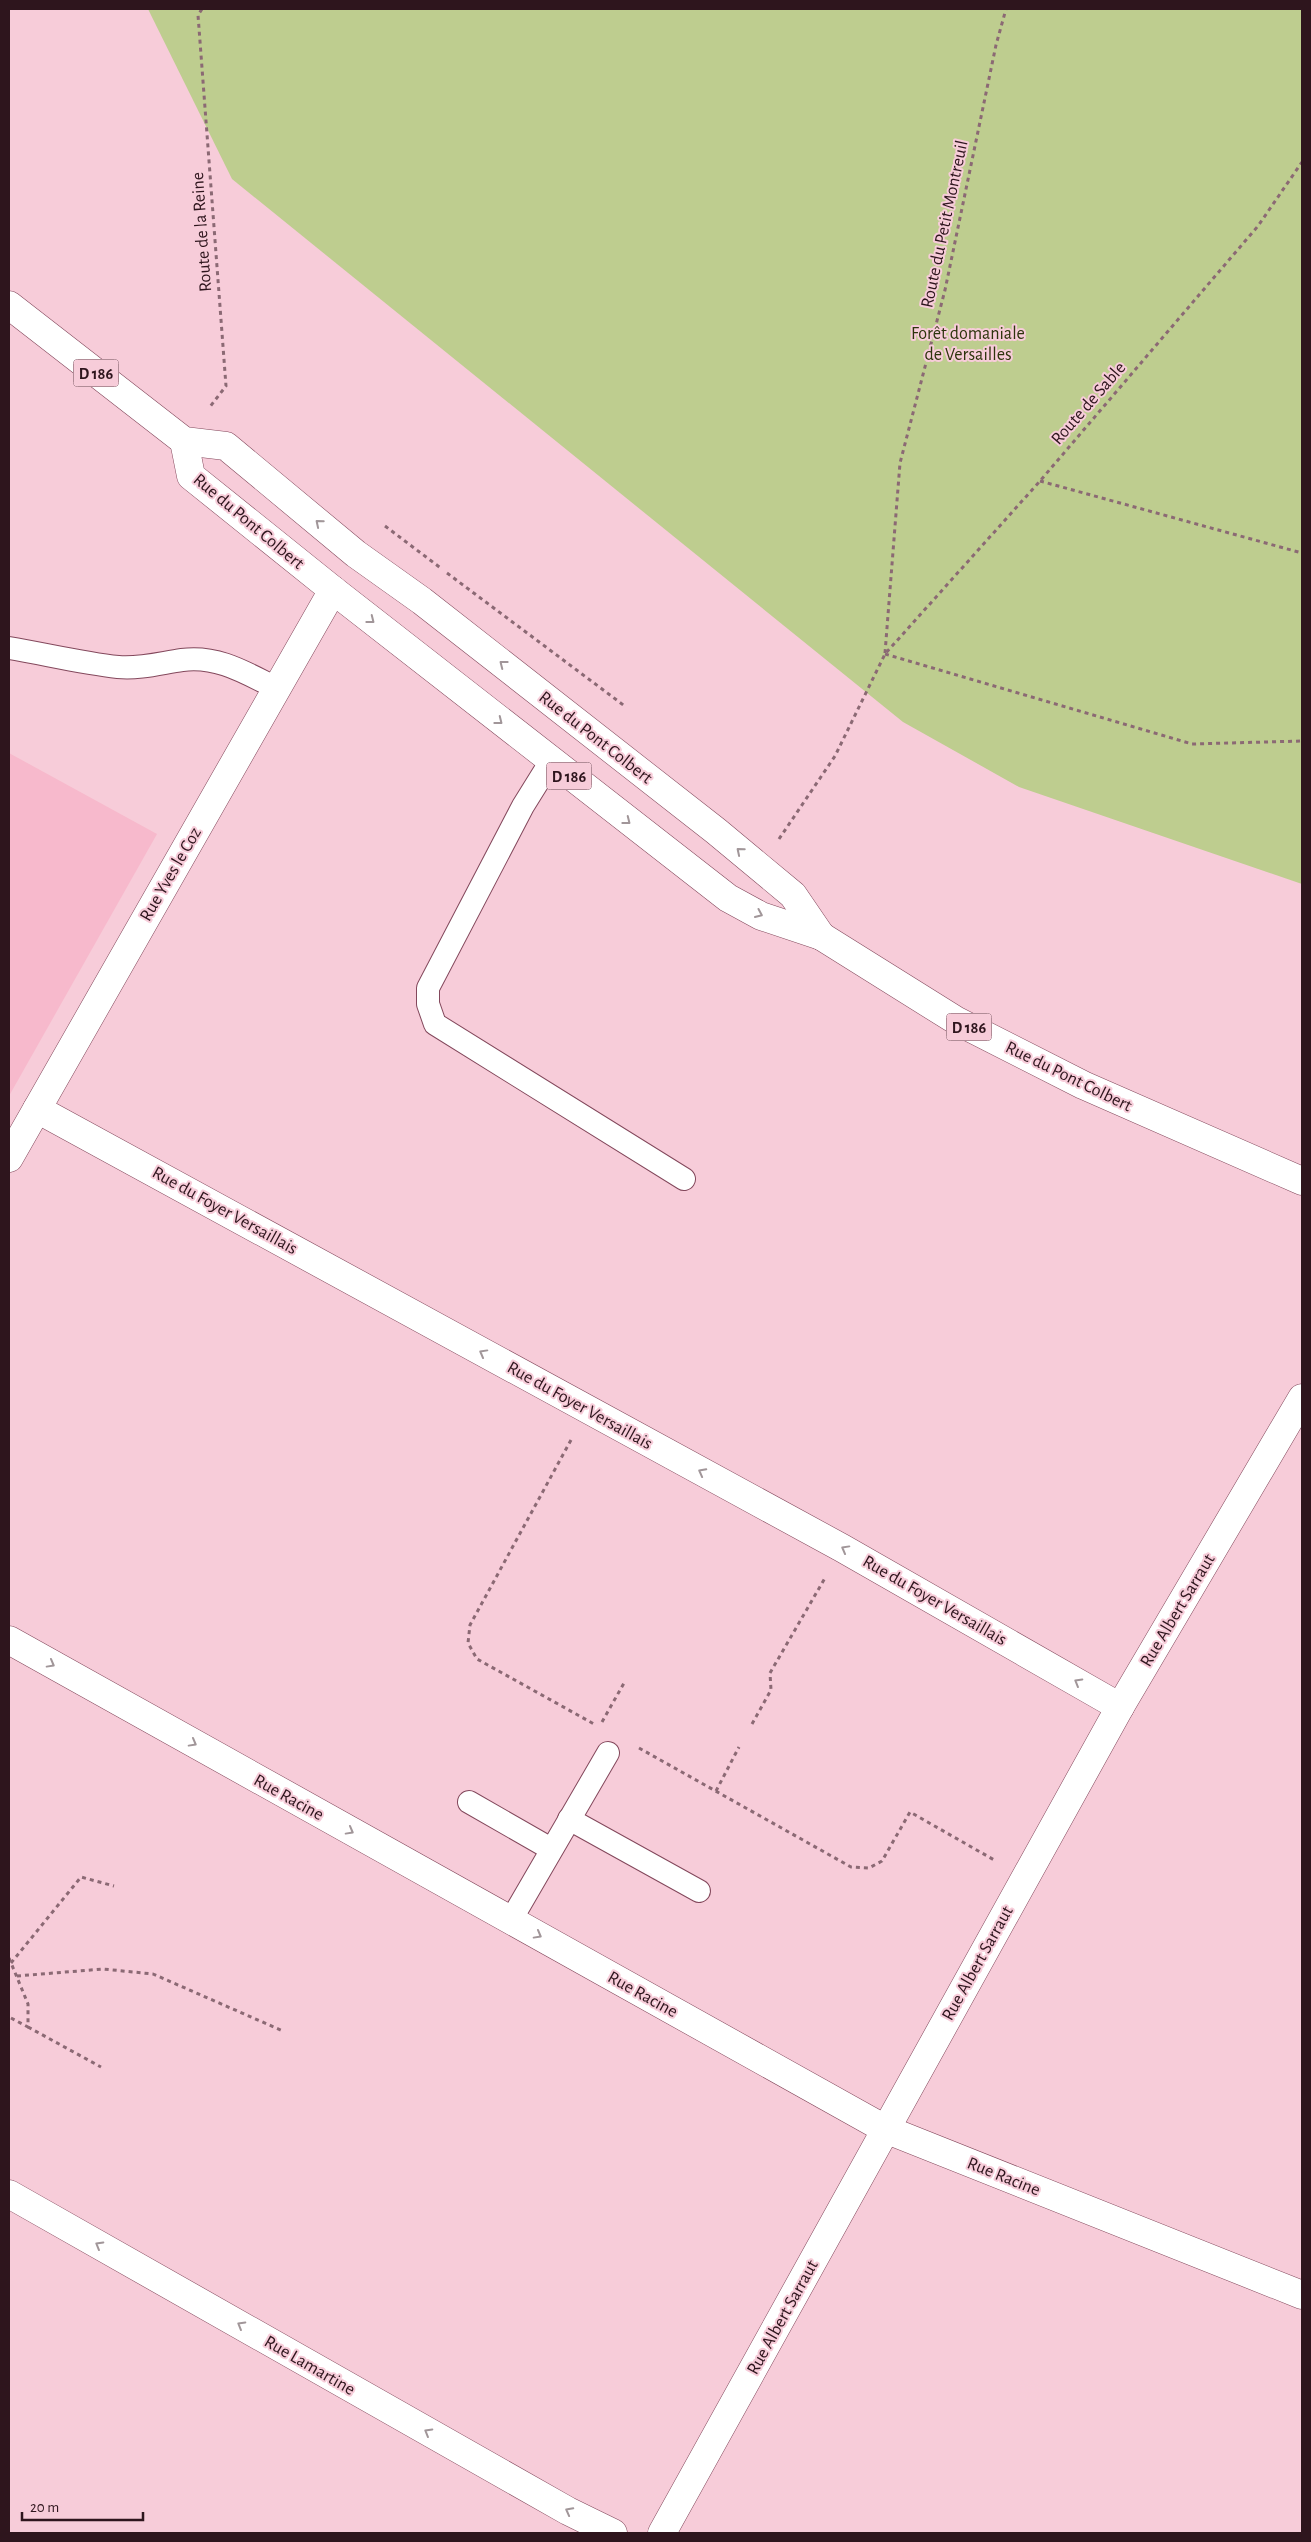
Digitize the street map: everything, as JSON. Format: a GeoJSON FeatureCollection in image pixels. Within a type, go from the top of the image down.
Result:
{"type":"FeatureCollection","features":[{"type":"Feature","properties":{"kind":"main road","name":"D 186"},"geometry":{"type":"LineString","coordinates":[[9,305],[184,441]]}},
{"type":"Feature","properties":{"kind":"main road","name":"Rue du Pont Colbert"},"geometry":{"type":"LineString","coordinates":[[821,936],[793,895],[623,757],[422,602],[356,554],[226,446],[184,441],[191,476],[333,590],[728,898],[761,916],[821,936],[957,1021],[1083,1085],[1302,1180]]}},
{"type":"Feature","properties":{"kind":"main road"},"geometry":{"type":"LineString","coordinates":[[333,590],[356,554]]}},
{"type":"Feature","properties":{"kind":"main road","name":"Rue Yves le Coz"},"geometry":{"type":"LineString","coordinates":[[9,1158],[333,590]]}},
{"type":"Feature","properties":{"kind":"main road","name":"Rue du Foyer Versaillais"},"geometry":{"type":"LineString","coordinates":[[37,1109],[842,1548],[1120,1707]]}},
{"type":"Feature","properties":{"kind":"main road","name":"Rue Albert Sarraut"},"geometry":{"type":"LineString","coordinates":[[662,2533],[1120,1707],[1302,1398]]}},
{"type":"Feature","properties":{"kind":"main road","name":"Rue Racine"},"geometry":{"type":"LineString","coordinates":[[9,1640],[885,2129],[1302,2295]]}},
{"type":"Feature","properties":{"kind":"main road","name":"Rue Lamartine"},"geometry":{"type":"LineString","coordinates":[[9,2194],[568,2511],[613,2533]]}},
{"type":"Feature","properties":{"kind":"lane"},"geometry":{"type":"LineString","coordinates":[[9,648],[119,667],[152,666],[184,660],[211,660],[241,670],[276,688]]}},
{"type":"Feature","properties":{"kind":"lane"},"geometry":{"type":"LineString","coordinates":[[551,761],[523,806],[428,988],[428,1004],[435,1024],[684,1178]]}},
{"type":"Feature","properties":{"kind":"lane"},"geometry":{"type":"LineString","coordinates":[[510,1920],[608,1753]]}},
{"type":"Feature","properties":{"kind":"lane"},"geometry":{"type":"LineString","coordinates":[[469,1802],[551,1849]]}},
{"type":"Feature","properties":{"kind":"lane"},"geometry":{"type":"LineString","coordinates":[[569,1819],[699,1890]]}},
{"type":"Feature","properties":{"kind":"path","name":"Route de la Reine"},"geometry":{"type":"LineString","coordinates":[[184,441],[226,386],[212,178],[200,68],[198,15],[202,9]]}},
{"type":"Feature","properties":{"kind":"path","name":"Route du Petit Montreuil"},"geometry":{"type":"LineString","coordinates":[[885,654],[900,463],[945,290],[996,45],[1006,9]]}},
{"type":"Feature","properties":{"kind":"path","name":"Route de Sable"},"geometry":{"type":"LineString","coordinates":[[885,654],[1040,480],[1258,226],[1302,162]]}},
{"type":"Feature","properties":{"kind":"path"},"geometry":{"type":"LineString","coordinates":[[1040,480],[1302,553]]}},
{"type":"Feature","properties":{"kind":"path"},"geometry":{"type":"LineString","coordinates":[[385,526],[626,708]]}},
{"type":"Feature","properties":{"kind":"path"},"geometry":{"type":"LineString","coordinates":[[760,868],[835,756],[885,654],[1192,744],[1302,741]]}},
{"type":"Feature","properties":{"kind":"path"},"geometry":{"type":"LineString","coordinates":[[588,1410],[470,1625],[468,1643],[477,1659],[599,1727],[624,1683]]}},
{"type":"Feature","properties":{"kind":"path"},"geometry":{"type":"LineString","coordinates":[[752,1724],[771,1690],[770,1673],[842,1548]]}},
{"type":"Feature","properties":{"kind":"path"},"geometry":{"type":"LineString","coordinates":[[633,1745],[851,1867],[869,1868],[882,1862],[910,1812],[1024,1878]]}},
{"type":"Feature","properties":{"kind":"path"},"geometry":{"type":"LineString","coordinates":[[716,1791],[739,1747]]}},
{"type":"Feature","properties":{"kind":"path"},"geometry":{"type":"LineString","coordinates":[[11,1963],[81,1877],[114,1886]]}},
{"type":"Feature","properties":{"kind":"path"},"geometry":{"type":"LineString","coordinates":[[9,1958],[28,2004],[28,2027]]}},
{"type":"Feature","properties":{"kind":"path"},"geometry":{"type":"LineString","coordinates":[[17,1976],[103,1969],[153,1974],[283,2031]]}},
{"type":"Feature","properties":{"kind":"path"},"geometry":{"type":"LineString","coordinates":[[9,2017],[101,2068]]}},
{"type":"Feature","properties":{"kind":"shaded area"},"geometry":{"type":"Polygon","coordinates":[[[9,753],[157,834],[9,1096],[9,753]]]}},
{"type":"Feature","properties":{"kind":"green space","name":"Forêt domaniale de Versailles"},"geometry":{"type":"Polygon","coordinates":[[[148,9],[1302,9],[1302,884],[1019,787],[903,722],[232,179],[148,9]]]}}]}
